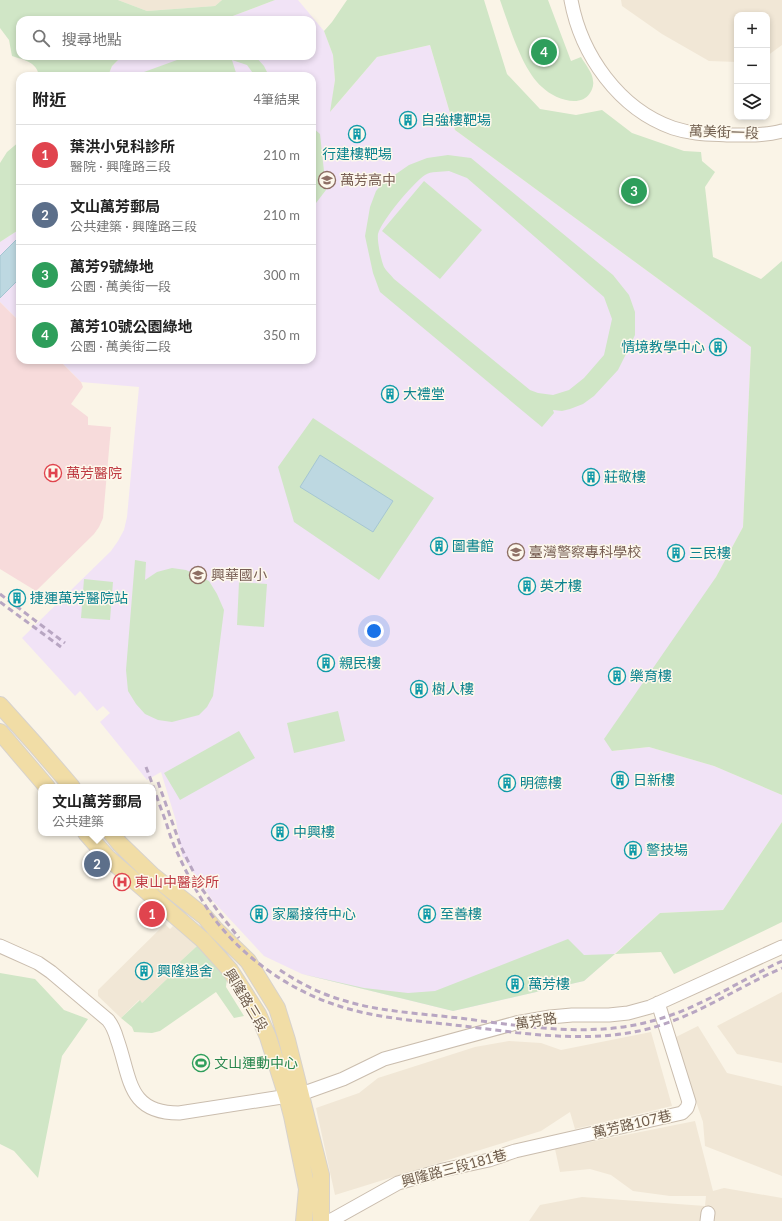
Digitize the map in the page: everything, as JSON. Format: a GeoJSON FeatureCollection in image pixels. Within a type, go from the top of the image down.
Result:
{"type":"FeatureCollection","features":[{"type":"Feature","properties":{"kind":"main road"},"geometry":{"type":"LineString","coordinates":[[0,705],[69,784]]}},
{"type":"Feature","properties":{"kind":"main road"},"geometry":{"type":"LineString","coordinates":[[0,732],[44,784]]}},
{"type":"Feature","properties":{"kind":"main road","name":"興隆路三段"},"geometry":{"type":"LineString","coordinates":[[89,836],[107,857],[203,940],[230,970],[258,1014],[294,1095],[321,1175],[321,1221]]}},
{"type":"Feature","properties":{"kind":"main road","name":"興隆路三段"},"geometry":{"type":"LineString","coordinates":[[113,836],[152,875],[205,917],[214,929],[248,961],[276,1008],[287,1040],[307,1189],[304,1221]]}},
{"type":"Feature","properties":{"kind":"street","name":"萬美街一段"},"geometry":{"type":"LineString","coordinates":[[571,0],[573,12],[593,58],[613,88],[638,110],[659,122],[673,128],[689,132],[736,135],[774,133],[782,131]]}},
{"type":"Feature","properties":{"kind":"street","name":"萬芳路"},"geometry":{"type":"LineString","coordinates":[[0,946],[38,963],[51,972],[112,1024],[133,1091],[147,1105],[165,1113],[180,1113],[294,1095],[343,1079],[384,1059],[516,1023],[572,1015],[609,1015],[628,1013],[658,1003],[782,947]]}},
{"type":"Feature","properties":{"kind":"street","name":"萬芳路107巷"},"geometry":{"type":"LineString","coordinates":[[515,1151],[682,1113],[687,1108],[689,1102],[658,1003]]}},
{"type":"Feature","properties":{"kind":"street","name":"興隆路三段181巷"},"geometry":{"type":"LineString","coordinates":[[330,1221],[398,1183],[443,1170],[489,1160],[515,1151]]}},
{"type":"Feature","properties":{"kind":"shaded area"},"geometry":{"type":"Polygon","coordinates":[[[118,0],[222,0],[215,6],[147,11],[118,0]]]}},
{"type":"Feature","properties":{"kind":"shaded area","name":"臺灣警察專科學校"},"geometry":{"type":"Polygon","coordinates":[[[275,0],[298,0],[311,16],[233,16],[275,0]]]}},
{"type":"Feature","properties":{"kind":"shaded area"},"geometry":{"type":"Polygon","coordinates":[[[621,0],[782,0],[782,45],[770,54],[770,12],[734,12],[734,62],[709,61],[662,34],[622,6],[621,0]]]}},
{"type":"Feature","properties":{"kind":"shaded area","name":"臺灣警察專科學校"},"geometry":{"type":"Polygon","coordinates":[[[316,21],[324,31],[333,55],[335,80],[331,111],[377,57],[430,45],[455,130],[751,347],[743,527],[716,577],[613,751],[649,747],[714,766],[782,795],[782,822],[723,910],[660,913],[584,981],[453,1011],[302,974],[264,956],[213,901],[182,856],[176,821],[161,772],[147,780],[100,722],[110,713],[103,706],[97,711],[80,691],[75,696],[22,638],[111,551],[124,530],[127,517],[139,387],[81,382],[63,364],[316,364],[316,72],[110,72],[112,66],[118,60],[316,60],[316,21]]]}},
{"type":"Feature","properties":{"kind":"shaded area"},"geometry":{"type":"Polygon","coordinates":[[[16,232],[16,318],[0,302],[0,242],[16,232]]]}},
{"type":"Feature","properties":{"kind":"shaded area","name":"萬芳醫院"},"geometry":{"type":"Polygon","coordinates":[[[0,302],[16,318],[16,364],[63,364],[81,382],[83,387],[71,404],[88,417],[88,425],[111,427],[103,518],[94,534],[36,591],[0,569],[0,302]]]}},
{"type":"Feature","properties":{"kind":"shaded area"},"geometry":{"type":"Polygon","coordinates":[[[165,924],[170,929],[173,926],[197,946],[170,971],[172,974],[142,1003],[139,1000],[121,1018],[98,996],[98,990],[165,924]]]}},
{"type":"Feature","properties":{"kind":"shaded area"},"geometry":{"type":"Polygon","coordinates":[[[782,992],[782,1063],[737,1054],[717,1026],[782,992]]]}},
{"type":"Feature","properties":{"kind":"shaded area"},"geometry":{"type":"Polygon","coordinates":[[[698,1026],[727,1073],[782,1086],[782,1176],[705,1146],[703,1122],[674,1038],[698,1026]]]}},
{"type":"Feature","properties":{"kind":"shaded area"},"geometry":{"type":"Polygon","coordinates":[[[651,1032],[672,1106],[575,1129],[570,1112],[541,1131],[335,1195],[316,1108],[359,1093],[378,1078],[475,1047],[509,1041],[541,1043],[561,1050],[651,1032]]]}},
{"type":"Feature","properties":{"kind":"shaded area"},"geometry":{"type":"Polygon","coordinates":[[[695,1121],[713,1191],[724,1188],[782,1198],[782,1221],[529,1221],[540,1205],[582,1197],[705,1206],[706,1196],[670,1196],[633,1191],[611,1175],[590,1169],[560,1172],[555,1149],[695,1121]]]}},
{"type":"Feature","properties":{"kind":"green space"},"geometry":{"type":"Polygon","coordinates":[[[0,0],[118,0],[147,11],[215,6],[222,0],[275,0],[233,16],[16,16],[16,57],[12,56],[9,40],[0,28],[0,0]]]}},
{"type":"Feature","properties":{"kind":"green space"},"geometry":{"type":"Polygon","coordinates":[[[347,0],[484,0],[507,74],[540,109],[576,115],[602,110],[632,133],[684,151],[701,152],[702,161],[715,172],[705,187],[713,257],[761,279],[782,261],[782,795],[714,766],[649,747],[612,751],[604,739],[716,577],[743,527],[751,347],[455,130],[430,45],[377,57],[330,112],[335,80],[333,55],[324,31],[347,0]]]}},
{"type":"Feature","properties":{"kind":"green space"},"geometry":{"type":"Polygon","coordinates":[[[500,0],[548,0],[571,61],[581,57],[592,75],[593,87],[586,98],[573,101],[566,100],[553,95],[542,87],[528,70],[522,59],[500,0]]]}},
{"type":"Feature","properties":{"kind":"green space"},"geometry":{"type":"Polygon","coordinates":[[[25,60],[118,60],[112,66],[110,72],[38,72],[29,62],[25,60]]]}},
{"type":"Feature","properties":{"kind":"green space"},"geometry":{"type":"Polygon","coordinates":[[[177,60],[232,60],[236,72],[144,72],[177,60]]]}},
{"type":"Feature","properties":{"kind":"green space"},"geometry":{"type":"Polygon","coordinates":[[[232,60],[259,60],[267,72],[252,72],[247,65],[232,60]]]}},
{"type":"Feature","properties":{"kind":"green space"},"geometry":{"type":"Polygon","coordinates":[[[316,130],[320,134],[326,190],[316,203],[316,130]]]}},
{"type":"Feature","properties":{"kind":"green space"},"geometry":{"type":"Polygon","coordinates":[[[16,144],[16,232],[0,242],[0,163],[7,152],[16,144]]]}},
{"type":"Feature","properties":{"kind":"green space"},"geometry":{"type":"Polygon","coordinates":[[[448,155],[471,158],[613,275],[629,295],[635,312],[635,335],[618,370],[594,396],[583,404],[562,411],[553,410],[554,413],[542,427],[380,292],[373,273],[365,236],[370,207],[376,191],[383,183],[409,165],[427,158],[448,155]],[[449,171],[427,174],[420,179],[398,202],[385,220],[378,234],[378,241],[384,267],[394,279],[530,390],[538,393],[553,395],[569,390],[584,378],[604,355],[612,319],[604,297],[467,178],[449,171]]]}},
{"type":"Feature","properties":{"kind":"green space"},"geometry":{"type":"Polygon","coordinates":[[[424,181],[482,230],[440,279],[382,231],[424,181]]]}},
{"type":"Feature","properties":{"kind":"green space"},"geometry":{"type":"Polygon","coordinates":[[[313,418],[434,498],[379,580],[294,522],[278,467],[313,418]]]}},
{"type":"Feature","properties":{"kind":"green space"},"geometry":{"type":"Polygon","coordinates":[[[135,560],[146,562],[145,580],[157,572],[172,568],[186,570],[209,581],[224,610],[213,696],[207,707],[199,715],[172,722],[158,720],[145,714],[136,704],[128,691],[126,670],[135,560]]]}},
{"type":"Feature","properties":{"kind":"green space"},"geometry":{"type":"Polygon","coordinates":[[[84,579],[113,582],[110,620],[81,618],[84,579]]]}},
{"type":"Feature","properties":{"kind":"green space"},"geometry":{"type":"Polygon","coordinates":[[[239,582],[267,584],[264,627],[237,625],[239,582]]]}},
{"type":"Feature","properties":{"kind":"green space"},"geometry":{"type":"Polygon","coordinates":[[[338,711],[345,741],[294,753],[287,723],[338,711]]]}},
{"type":"Feature","properties":{"kind":"green space"},"geometry":{"type":"Polygon","coordinates":[[[239,731],[255,758],[180,800],[164,773],[239,731]]]}},
{"type":"Feature","properties":{"kind":"green space"},"geometry":{"type":"Polygon","coordinates":[[[782,822],[782,922],[674,974],[661,952],[615,954],[660,913],[723,910],[782,822]]]}},
{"type":"Feature","properties":{"kind":"green space"},"geometry":{"type":"Polygon","coordinates":[[[568,939],[584,955],[615,954],[584,981],[453,1011],[302,974],[364,988],[408,993],[435,991],[568,939]]]}},
{"type":"Feature","properties":{"kind":"green space"},"geometry":{"type":"Polygon","coordinates":[[[197,946],[227,978],[226,987],[244,1016],[234,1018],[216,992],[160,1031],[152,1033],[134,1032],[132,1027],[121,1018],[140,1000],[142,1003],[172,974],[170,971],[197,946]]]}},
{"type":"Feature","properties":{"kind":"green space"},"geometry":{"type":"Polygon","coordinates":[[[0,973],[35,979],[64,1010],[88,1019],[62,1056],[38,1178],[14,1151],[0,1144],[0,973]]]}},
{"type":"Feature","properties":{"kind":"water"},"geometry":{"type":"Polygon","coordinates":[[[16,240],[16,282],[0,298],[0,256],[16,240]]]}},
{"type":"Feature","properties":{"kind":"water"},"geometry":{"type":"Polygon","coordinates":[[[320,455],[393,501],[373,532],[300,487],[320,455]]]}},
{"type":"Feature","properties":{"kind":"railway"},"geometry":{"type":"LineString","coordinates":[[0,594],[65,643]]}},
{"type":"Feature","properties":{"kind":"railway"},"geometry":{"type":"LineString","coordinates":[[0,602],[61,647]]}},
{"type":"Feature","properties":{"kind":"railway"},"geometry":{"type":"LineString","coordinates":[[146,767],[152,784]]}},
{"type":"Feature","properties":{"kind":"railway"},"geometry":{"type":"LineString","coordinates":[[158,782],[181,847],[194,873]]}},
{"type":"Feature","properties":{"kind":"railway"},"geometry":{"type":"LineString","coordinates":[[156,794],[172,841],[181,860],[203,902],[225,932],[253,959],[269,971],[303,992],[339,1006],[385,1017],[529,1034],[573,1037],[617,1035],[658,1026],[677,1019],[782,968]]}},
{"type":"Feature","properties":{"kind":"railway"},"geometry":{"type":"LineString","coordinates":[[202,889],[239,938]]}},
{"type":"Feature","properties":{"kind":"railway"},"geometry":{"type":"LineString","coordinates":[[280,970],[302,984],[326,995],[369,1007],[529,1027],[581,1030],[607,1029],[633,1025],[675,1014],[706,1000],[782,961]]}},
{"type":"Feature","properties":{"kind":"place","name":"萬芳10號公園綠地"},"geometry":{"type":"Point","coordinates":[544,52]}},
{"type":"Feature","properties":{"kind":"place","name":"自強樓靶場"},"geometry":{"type":"Point","coordinates":[408,120]}},
{"type":"Feature","properties":{"kind":"place","name":"行建樓靶場"},"geometry":{"type":"Point","coordinates":[357,134]}},
{"type":"Feature","properties":{"kind":"place","name":"萬芳高中"},"geometry":{"type":"Point","coordinates":[327,180]}},
{"type":"Feature","properties":{"kind":"place","name":"萬芳9號綠地"},"geometry":{"type":"Point","coordinates":[634,191]}},
{"type":"Feature","properties":{"kind":"place","name":"情境教學中心"},"geometry":{"type":"Point","coordinates":[718,347]}},
{"type":"Feature","properties":{"kind":"place","name":"大禮堂"},"geometry":{"type":"Point","coordinates":[390,394]}},
{"type":"Feature","properties":{"kind":"place","name":"萬芳醫院"},"geometry":{"type":"Point","coordinates":[53,473]}},
{"type":"Feature","properties":{"kind":"place","name":"莊敬樓"},"geometry":{"type":"Point","coordinates":[591,477]}},
{"type":"Feature","properties":{"kind":"place","name":"圖書館"},"geometry":{"type":"Point","coordinates":[439,546]}},
{"type":"Feature","properties":{"kind":"place","name":"臺灣警察專科學校"},"geometry":{"type":"Point","coordinates":[516,552]}},
{"type":"Feature","properties":{"kind":"place","name":"三民樓"},"geometry":{"type":"Point","coordinates":[676,553]}},
{"type":"Feature","properties":{"kind":"place","name":"興華國小"},"geometry":{"type":"Point","coordinates":[198,575]}},
{"type":"Feature","properties":{"kind":"place","name":"英才樓"},"geometry":{"type":"Point","coordinates":[527,586]}},
{"type":"Feature","properties":{"kind":"place","name":"捷運萬芳醫院站"},"geometry":{"type":"Point","coordinates":[17,598]}},
{"type":"Feature","properties":{"kind":"place","name":"親民樓"},"geometry":{"type":"Point","coordinates":[326,663]}},
{"type":"Feature","properties":{"kind":"place","name":"樂育樓"},"geometry":{"type":"Point","coordinates":[617,676]}},
{"type":"Feature","properties":{"kind":"place","name":"樹人樓"},"geometry":{"type":"Point","coordinates":[419,689]}},
{"type":"Feature","properties":{"kind":"place","name":"日新樓"},"geometry":{"type":"Point","coordinates":[620,780]}},
{"type":"Feature","properties":{"kind":"place","name":"明德樓"},"geometry":{"type":"Point","coordinates":[507,783]}},
{"type":"Feature","properties":{"kind":"place","name":"中興樓"},"geometry":{"type":"Point","coordinates":[280,832]}},
{"type":"Feature","properties":{"kind":"place","name":"警技場"},"geometry":{"type":"Point","coordinates":[633,850]}},
{"type":"Feature","properties":{"kind":"place","name":"文山萬芳郵局"},"geometry":{"type":"Point","coordinates":[97,864]}},
{"type":"Feature","properties":{"kind":"place","name":"東山中醫診所"},"geometry":{"type":"Point","coordinates":[122,882]}},
{"type":"Feature","properties":{"kind":"place","name":"葉洪小兒科診所"},"geometry":{"type":"Point","coordinates":[152,914]}},
{"type":"Feature","properties":{"kind":"place","name":"家屬接待中心"},"geometry":{"type":"Point","coordinates":[259,914]}},
{"type":"Feature","properties":{"kind":"place","name":"至善樓"},"geometry":{"type":"Point","coordinates":[427,914]}},
{"type":"Feature","properties":{"kind":"place","name":"興隆退舍"},"geometry":{"type":"Point","coordinates":[144,971]}},
{"type":"Feature","properties":{"kind":"place","name":"萬芳樓"},"geometry":{"type":"Point","coordinates":[515,984]}},
{"type":"Feature","properties":{"kind":"place","name":"文山運動中心"},"geometry":{"type":"Point","coordinates":[201,1063]}}]}
